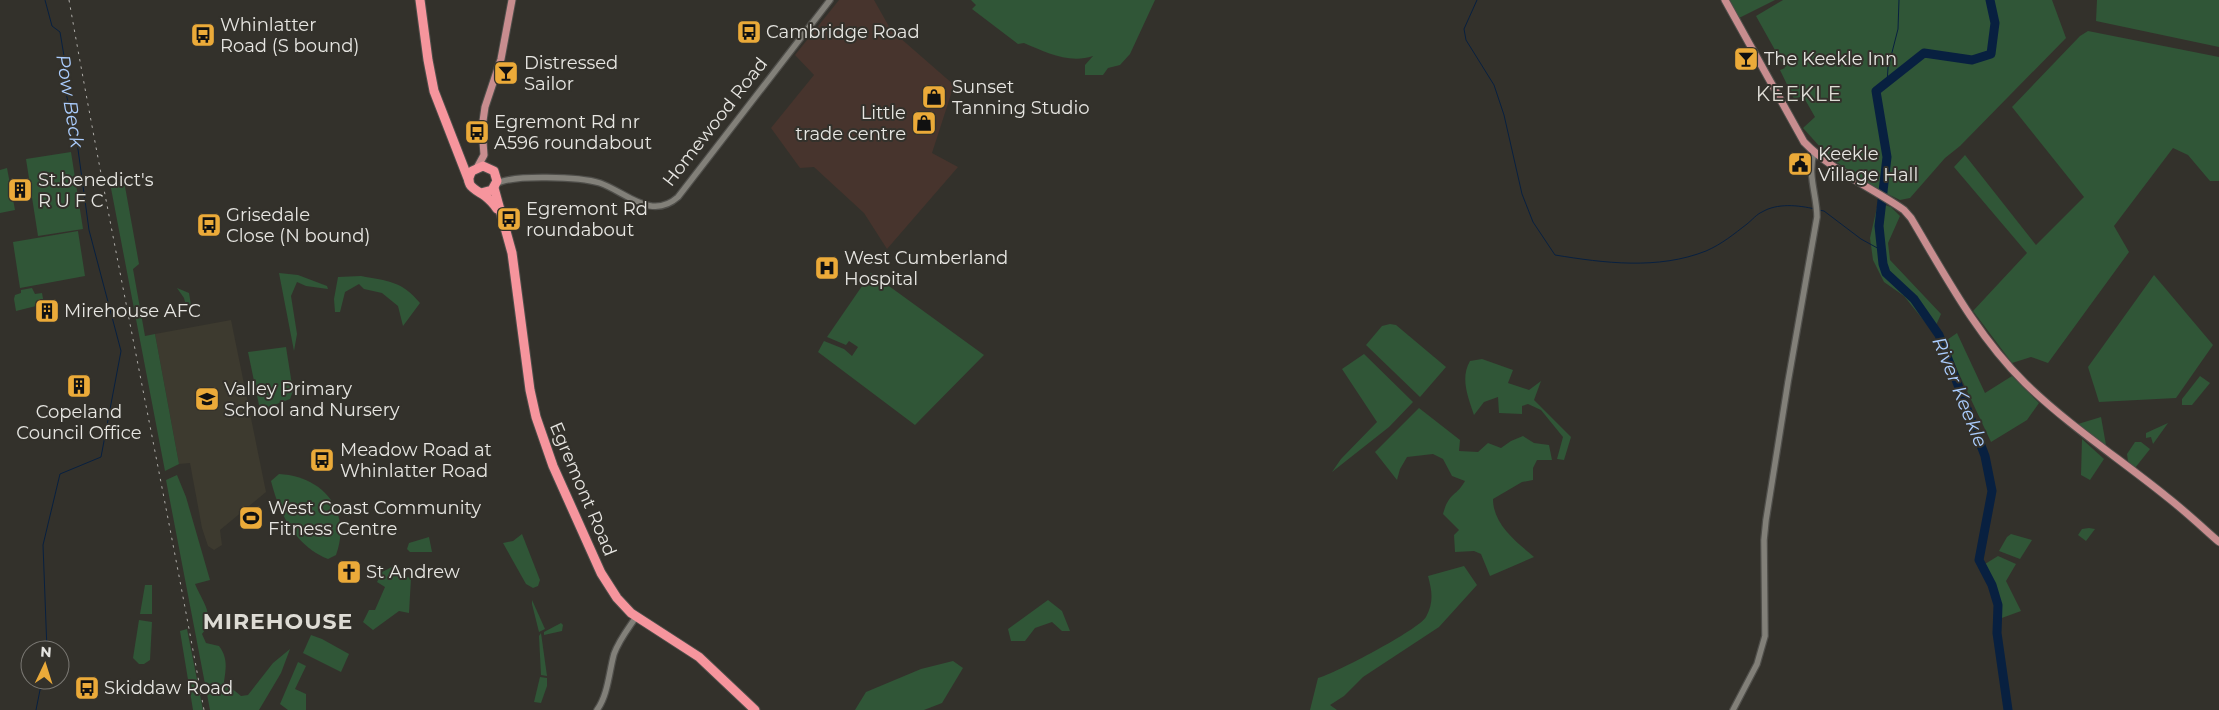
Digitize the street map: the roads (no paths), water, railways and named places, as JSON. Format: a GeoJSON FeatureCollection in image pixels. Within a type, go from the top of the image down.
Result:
{"type":"FeatureCollection","features":[{"type":"Feature","properties":{"kind":"highway"},"geometry":{"type":"LineString","coordinates":[[420,0],[434,91],[472,188],[493,204],[500,213]]}},
{"type":"Feature","properties":{"kind":"highway"},"geometry":{"type":"LineString","coordinates":[[458,154],[476,168]]}},
{"type":"Feature","properties":{"kind":"highway"},"geometry":{"type":"LineString","coordinates":[[469,181],[470,173],[476,168],[484,166],[492,170],[497,178],[495,186],[488,192],[481,194]]}},
{"type":"Feature","properties":{"kind":"highway","name":"Egremont Road"},"geometry":{"type":"LineString","coordinates":[[495,186],[500,213],[512,253],[530,390],[543,441],[601,573],[617,598],[636,617],[692,651],[755,710]]}},
{"type":"Feature","properties":{"kind":"main road"},"geometry":{"type":"LineString","coordinates":[[476,168],[483,159],[483,117],[503,52],[512,0]]}},
{"type":"Feature","properties":{"kind":"main road"},"geometry":{"type":"LineString","coordinates":[[1725,0],[1798,133],[1814,153],[1904,210],[1911,218],[1970,314],[2005,361],[2025,383],[2116,459],[2167,496],[2219,542]]}},
{"type":"Feature","properties":{"kind":"main road"},"geometry":{"type":"LineString","coordinates":[[484,148],[492,170]]}},
{"type":"Feature","properties":{"kind":"street","name":"Homewood Road"},"geometry":{"type":"LineString","coordinates":[[511,179],[586,180],[607,186],[644,205],[657,207],[670,202],[678,197],[830,0]]}},
{"type":"Feature","properties":{"kind":"street"},"geometry":{"type":"LineString","coordinates":[[1733,710],[1757,664],[1765,636],[1764,540],[1788,382],[1817,217],[1816,196],[1811,176],[1811,164],[1814,153]]}},
{"type":"Feature","properties":{"kind":"street"},"geometry":{"type":"LineString","coordinates":[[492,170],[511,179]]}},
{"type":"Feature","properties":{"kind":"street"},"geometry":{"type":"LineString","coordinates":[[495,186],[511,179]]}},
{"type":"Feature","properties":{"kind":"street"},"geometry":{"type":"LineString","coordinates":[[597,710],[604,697],[610,670],[620,640],[636,617]]}},
{"type":"Feature","properties":{"kind":"waterway","name":"Pow Beck"},"geometry":{"type":"LineString","coordinates":[[45,0],[52,26],[60,32],[64,56],[64,84],[77,142],[89,230],[121,351],[101,457],[60,474],[43,545],[47,640]]}},
{"type":"Feature","properties":{"kind":"waterway"},"geometry":{"type":"LineString","coordinates":[[1477,0],[1464,29],[1466,40],[1494,85],[1504,115],[1522,194],[1533,222],[1555,255],[1612,262],[1650,263],[1669,261],[1688,257],[1712,248],[1733,235],[1758,214],[1768,209],[1788,206],[1815,209]]}},
{"type":"Feature","properties":{"kind":"waterway"},"geometry":{"type":"LineString","coordinates":[[1887,83],[1888,68],[1898,29],[1899,0]]}},
{"type":"Feature","properties":{"kind":"waterway","name":"River Keekle"},"geometry":{"type":"LineString","coordinates":[[1990,0],[1995,23],[1991,54],[1972,60],[1924,53],[1876,91],[1887,157],[1879,226],[1883,264],[1886,273],[1914,299],[1939,335],[1985,456],[1992,491],[1979,560],[1992,585],[1998,605],[1997,633],[2008,710]]}},
{"type":"Feature","properties":{"kind":"waterway"},"geometry":{"type":"LineString","coordinates":[[1819,210],[1824,211],[1861,239],[1881,250]]}},
{"type":"Feature","properties":{"kind":"waterway","name":"Pow Beck"},"geometry":{"type":"LineString","coordinates":[[36,710],[40,690]]}},
{"type":"Feature","properties":{"kind":"railway"},"geometry":{"type":"LineString","coordinates":[[69,0],[204,710]]}},
{"type":"Feature","properties":{"kind":"place","name":"Cambridge Road"},"geometry":{"type":"Point","coordinates":[749,32]}},
{"type":"Feature","properties":{"kind":"place","name":"Whinlatter Road (S bound)"},"geometry":{"type":"Point","coordinates":[203,35]}},
{"type":"Feature","properties":{"kind":"place","name":"The Keekle Inn"},"geometry":{"type":"Point","coordinates":[1746,59]}},
{"type":"Feature","properties":{"kind":"place","name":"Distressed Sailor"},"geometry":{"type":"Point","coordinates":[506,73]}},
{"type":"Feature","properties":{"kind":"place","name":"Sunset Tanning Studio"},"geometry":{"type":"Point","coordinates":[934,97]}},
{"type":"Feature","properties":{"kind":"place","name":"Little trade centre"},"geometry":{"type":"Point","coordinates":[924,123]}},
{"type":"Feature","properties":{"kind":"place","name":"Egremont Rd nr A596 roundabout"},"geometry":{"type":"Point","coordinates":[477,132]}},
{"type":"Feature","properties":{"kind":"place","name":"Keekle Village Hall"},"geometry":{"type":"Point","coordinates":[1800,164]}},
{"type":"Feature","properties":{"kind":"place","name":"St.benedict's R U F C"},"geometry":{"type":"Point","coordinates":[20,190]}},
{"type":"Feature","properties":{"kind":"place","name":"Egremont Rd roundabout"},"geometry":{"type":"Point","coordinates":[509,219]}},
{"type":"Feature","properties":{"kind":"place","name":"Grisedale Close (N bound)"},"geometry":{"type":"Point","coordinates":[209,225]}},
{"type":"Feature","properties":{"kind":"place","name":"West Cumberland Hospital"},"geometry":{"type":"Point","coordinates":[827,268]}},
{"type":"Feature","properties":{"kind":"place","name":"Mirehouse AFC"},"geometry":{"type":"Point","coordinates":[47,311]}},
{"type":"Feature","properties":{"kind":"place","name":"Copeland Council Office"},"geometry":{"type":"Point","coordinates":[79,386]}},
{"type":"Feature","properties":{"kind":"place","name":"Valley Primary School and Nursery"},"geometry":{"type":"Point","coordinates":[207,399]}},
{"type":"Feature","properties":{"kind":"place","name":"Meadow Road at Whinlatter Road"},"geometry":{"type":"Point","coordinates":[322,460]}},
{"type":"Feature","properties":{"kind":"place","name":"West Coast Community Fitness Centre"},"geometry":{"type":"Point","coordinates":[251,518]}},
{"type":"Feature","properties":{"kind":"place","name":"St Andrew"},"geometry":{"type":"Point","coordinates":[349,572]}},
{"type":"Feature","properties":{"kind":"place","name":"Skiddaw Road"},"geometry":{"type":"Point","coordinates":[87,688]}},
{"type":"Feature","properties":{"kind":"district","name":"KEEKLE"},"geometry":{"type":"Point","coordinates":[1799,94]}},
{"type":"Feature","properties":{"kind":"district","name":"MIREHOUSE"},"geometry":{"type":"Point","coordinates":[278,621]}}]}
